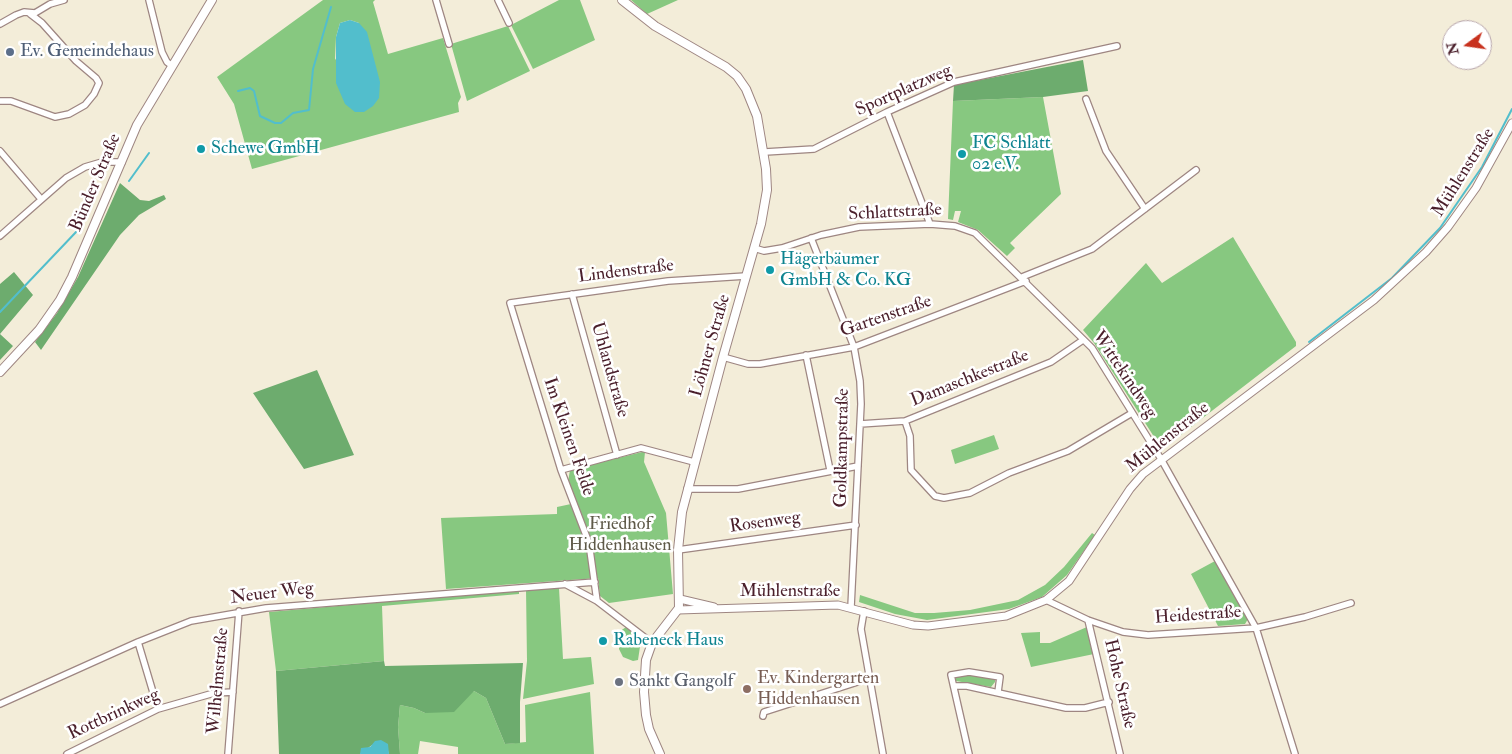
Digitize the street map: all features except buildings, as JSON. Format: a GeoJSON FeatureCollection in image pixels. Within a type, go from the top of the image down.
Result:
{"type":"FeatureCollection","features":[{"type":"Feature","properties":{"kind":"main road","name":"Bünder Straße"},"geometry":{"type":"LineString","coordinates":[[0,372],[39,330],[60,300],[72,277],[137,125],[171,65],[212,0]]}},
{"type":"Feature","properties":{"kind":"main road","name":"Löhner Straße"},"geometry":{"type":"LineString","coordinates":[[622,0],[655,26],[726,67],[737,76],[753,104],[765,152],[766,190],[754,248],[722,357],[682,512],[678,550],[680,599],[678,610],[652,643],[646,660],[644,701],[648,729],[660,754]]}},
{"type":"Feature","properties":{"kind":"street"},"geometry":{"type":"LineString","coordinates":[[0,24],[16,15],[41,11],[50,4],[64,0]]}},
{"type":"Feature","properties":{"kind":"street"},"geometry":{"type":"LineString","coordinates":[[149,0],[162,52],[167,62],[171,65]]}},
{"type":"Feature","properties":{"kind":"street"},"geometry":{"type":"LineString","coordinates":[[436,0],[448,44]]}},
{"type":"Feature","properties":{"kind":"street"},"geometry":{"type":"LineString","coordinates":[[498,0],[509,24]]}},
{"type":"Feature","properties":{"kind":"street"},"geometry":{"type":"LineString","coordinates":[[41,11],[42,24]]}},
{"type":"Feature","properties":{"kind":"street"},"geometry":{"type":"LineString","coordinates":[[0,101],[11,101],[55,117],[69,114],[85,105],[94,94],[99,83],[29,13]]}},
{"type":"Feature","properties":{"kind":"street","name":"Sportplatzweg"},"geometry":{"type":"LineString","coordinates":[[765,152],[796,152],[814,149],[887,112],[954,82],[1117,46]]}},
{"type":"Feature","properties":{"kind":"street"},"geometry":{"type":"LineString","coordinates":[[1086,99],[1106,152],[1145,208]]}},
{"type":"Feature","properties":{"kind":"street"},"geometry":{"type":"LineString","coordinates":[[887,112],[930,224]]}},
{"type":"Feature","properties":{"kind":"street","name":"Mühlenstraße"},"geometry":{"type":"LineString","coordinates":[[678,610],[802,604],[838,605],[913,625],[928,626],[1006,616],[1046,600],[1069,581],[1130,489],[1143,474],[1401,277],[1436,241],[1463,207],[1496,154],[1512,123]]}},
{"type":"Feature","properties":{"kind":"street"},"geometry":{"type":"LineString","coordinates":[[0,151],[41,199]]}},
{"type":"Feature","properties":{"kind":"street"},"geometry":{"type":"LineString","coordinates":[[0,236],[66,178],[85,167],[102,162],[122,162]]}},
{"type":"Feature","properties":{"kind":"street"},"geometry":{"type":"LineString","coordinates":[[1024,279],[1092,249],[1196,170]]}},
{"type":"Feature","properties":{"kind":"street","name":"Schlattstraße"},"geometry":{"type":"LineString","coordinates":[[754,248],[764,251],[782,248],[811,238],[859,228],[930,224],[955,226],[975,233],[1024,279]]}},
{"type":"Feature","properties":{"kind":"street","name":"Goldkampstraße"},"geometry":{"type":"LineString","coordinates":[[811,238],[854,347],[860,381],[856,525],[851,608]]}},
{"type":"Feature","properties":{"kind":"street","name":"Lindenstraße"},"geometry":{"type":"LineString","coordinates":[[510,303],[668,281],[746,276]]}},
{"type":"Feature","properties":{"kind":"street","name":"Wittekindweg"},"geometry":{"type":"LineString","coordinates":[[1024,279],[1092,348],[1161,459],[1256,628]]}},
{"type":"Feature","properties":{"kind":"street","name":"Gartenstraße"},"geometry":{"type":"LineString","coordinates":[[722,357],[748,364],[854,347],[1024,279]]}},
{"type":"Feature","properties":{"kind":"street","name":"Uhlandstraße"},"geometry":{"type":"LineString","coordinates":[[572,294],[617,455]]}},
{"type":"Feature","properties":{"kind":"street","name":"Im Kleinen Felde"},"geometry":{"type":"LineString","coordinates":[[510,303],[561,470],[589,543],[595,582]]}},
{"type":"Feature","properties":{"kind":"street","name":"Damaschkestraße"},"geometry":{"type":"LineString","coordinates":[[860,424],[906,421],[1051,362],[1084,340]]}},
{"type":"Feature","properties":{"kind":"street"},"geometry":{"type":"LineString","coordinates":[[806,355],[830,470]]}},
{"type":"Feature","properties":{"kind":"street"},"geometry":{"type":"LineString","coordinates":[[906,421],[910,436],[911,470],[935,496],[944,498],[970,494],[1009,473],[1068,451],[1132,413]]}},
{"type":"Feature","properties":{"kind":"street"},"geometry":{"type":"LineString","coordinates":[[561,470],[641,448],[694,462]]}},
{"type":"Feature","properties":{"kind":"street"},"geometry":{"type":"LineString","coordinates":[[688,489],[738,489],[858,466]]}},
{"type":"Feature","properties":{"kind":"street","name":"Rosenweg"},"geometry":{"type":"LineString","coordinates":[[678,550],[856,525]]}},
{"type":"Feature","properties":{"kind":"street"},"geometry":{"type":"LineString","coordinates":[[595,582],[597,601]]}},
{"type":"Feature","properties":{"kind":"street","name":"Neuer Weg"},"geometry":{"type":"LineString","coordinates":[[0,704],[138,642],[191,621],[239,611],[595,582]]}},
{"type":"Feature","properties":{"kind":"street"},"geometry":{"type":"LineString","coordinates":[[565,584],[597,601],[652,643]]}},
{"type":"Feature","properties":{"kind":"street","name":"Mühlenstraße"},"geometry":{"type":"LineString","coordinates":[[680,599],[722,608]]}},
{"type":"Feature","properties":{"kind":"street","name":"Heidestraße"},"geometry":{"type":"LineString","coordinates":[[1046,600],[1088,620],[1123,632],[1148,635],[1256,628],[1295,754]]}},
{"type":"Feature","properties":{"kind":"street"},"geometry":{"type":"LineString","coordinates":[[1256,628],[1305,617],[1351,603]]}},
{"type":"Feature","properties":{"kind":"street","name":"Wilhelmstraße"},"geometry":{"type":"LineString","coordinates":[[228,754],[239,611]]}},
{"type":"Feature","properties":{"kind":"street"},"geometry":{"type":"LineString","coordinates":[[864,611],[861,629],[883,754]]}},
{"type":"Feature","properties":{"kind":"street","name":"Hohe Straße"},"geometry":{"type":"LineString","coordinates":[[1088,620],[1120,754]]}},
{"type":"Feature","properties":{"kind":"street"},"geometry":{"type":"LineString","coordinates":[[138,642],[158,709]]}},
{"type":"Feature","properties":{"kind":"street"},"geometry":{"type":"LineString","coordinates":[[969,754],[951,675],[982,673],[1000,677],[998,692]]}},
{"type":"Feature","properties":{"kind":"street"},"geometry":{"type":"LineString","coordinates":[[763,716],[764,712],[870,678]]}},
{"type":"Feature","properties":{"kind":"street"},"geometry":{"type":"LineString","coordinates":[[954,686],[968,686],[1066,708],[1085,708],[1109,702]]}},
{"type":"Feature","properties":{"kind":"street","name":"Rottbrinkweg"},"geometry":{"type":"LineString","coordinates":[[67,754],[158,709],[214,693],[233,692]]}},
{"type":"Feature","properties":{"kind":"green space"},"geometry":{"type":"Polygon","coordinates":[[[323,0],[375,0],[373,2],[388,54],[443,38],[461,97],[458,103],[459,112],[252,169],[234,104],[217,77],[323,0]],[[350,20],[340,23],[336,37],[335,60],[359,23],[350,20]]]}},
{"type":"Feature","properties":{"kind":"green space"},"geometry":{"type":"Polygon","coordinates":[[[559,0],[580,0],[595,40],[533,69],[511,25],[559,0]]]}},
{"type":"Feature","properties":{"kind":"green space"},"geometry":{"type":"Polygon","coordinates":[[[631,0],[678,0],[647,14],[631,0]]]}},
{"type":"Feature","properties":{"kind":"green space"},"geometry":{"type":"Polygon","coordinates":[[[508,26],[530,71],[467,101],[451,44],[508,26]]]}},
{"type":"Feature","properties":{"kind":"green space"},"geometry":{"type":"Polygon","coordinates":[[[1083,60],[1088,91],[1043,97],[953,101],[954,85],[1083,60]]]}},
{"type":"Feature","properties":{"kind":"green space"},"geometry":{"type":"Polygon","coordinates":[[[1043,97],[1061,194],[1010,243],[1015,248],[1007,256],[978,230],[958,222],[961,211],[955,211],[953,220],[948,219],[953,101],[1043,97]]]}},
{"type":"Feature","properties":{"kind":"green space"},"geometry":{"type":"Polygon","coordinates":[[[120,183],[140,200],[149,201],[164,195],[166,199],[139,215],[120,235],[41,350],[35,342],[57,313],[78,277],[120,183]]]}},
{"type":"Feature","properties":{"kind":"green space"},"geometry":{"type":"Polygon","coordinates":[[[1233,237],[1296,342],[1296,346],[1169,444],[1163,446],[1158,443],[1094,343],[1083,330],[1146,263],[1162,283],[1233,237]]]}},
{"type":"Feature","properties":{"kind":"green space"},"geometry":{"type":"Polygon","coordinates":[[[14,272],[33,295],[0,334],[0,284],[14,272]]]}},
{"type":"Feature","properties":{"kind":"green space"},"geometry":{"type":"Polygon","coordinates":[[[0,334],[13,346],[0,360],[0,334]]]}},
{"type":"Feature","properties":{"kind":"green space"},"geometry":{"type":"Polygon","coordinates":[[[317,370],[354,455],[304,469],[253,393],[317,370]]]}},
{"type":"Feature","properties":{"kind":"green space"},"geometry":{"type":"Polygon","coordinates":[[[994,435],[999,449],[955,464],[951,450],[994,435]]]}},
{"type":"Feature","properties":{"kind":"green space","name":"Friedhof Hiddenhausen"},"geometry":{"type":"Polygon","coordinates":[[[645,452],[644,462],[666,513],[673,594],[609,603],[600,596],[598,578],[446,589],[441,518],[557,514],[557,507],[571,504],[569,499],[575,498],[568,482],[570,470],[645,452]]]}},
{"type":"Feature","properties":{"kind":"green space"},"geometry":{"type":"Polygon","coordinates":[[[1092,533],[1095,535],[1067,575],[1042,597],[1009,609],[927,620],[895,614],[859,602],[860,595],[915,613],[934,613],[970,610],[1018,600],[1045,585],[1064,567],[1092,533]]]}},
{"type":"Feature","properties":{"kind":"green space"},"geometry":{"type":"Polygon","coordinates":[[[1215,561],[1248,619],[1245,624],[1218,626],[1191,574],[1215,561]]]}},
{"type":"Feature","properties":{"kind":"green space"},"geometry":{"type":"Polygon","coordinates":[[[559,588],[563,659],[591,657],[594,684],[523,699],[527,661],[526,589],[559,588]]]}},
{"type":"Feature","properties":{"kind":"green space"},"geometry":{"type":"Polygon","coordinates":[[[519,590],[519,594],[382,606],[384,661],[276,671],[269,612],[519,590]]]}},
{"type":"Feature","properties":{"kind":"green space"},"geometry":{"type":"Polygon","coordinates":[[[626,627],[641,640],[638,660],[633,661],[623,657],[619,649],[619,632],[626,627]]]}},
{"type":"Feature","properties":{"kind":"green space"},"geometry":{"type":"Polygon","coordinates":[[[1087,627],[1094,654],[1031,667],[1021,633],[1040,632],[1040,643],[1050,643],[1087,627]]]}},
{"type":"Feature","properties":{"kind":"green space"},"geometry":{"type":"Polygon","coordinates":[[[384,661],[385,666],[523,663],[520,702],[520,743],[505,744],[486,698],[474,691],[454,712],[425,713],[400,705],[398,727],[400,754],[389,754],[388,751],[372,745],[360,754],[279,754],[276,671],[384,661]]]}},
{"type":"Feature","properties":{"kind":"green space"},"geometry":{"type":"Polygon","coordinates":[[[965,675],[995,679],[995,682],[991,687],[956,681],[955,678],[965,675]]]}},
{"type":"Feature","properties":{"kind":"green space"},"geometry":{"type":"Polygon","coordinates":[[[474,691],[486,698],[505,744],[526,742],[525,705],[590,692],[594,754],[458,754],[458,747],[420,741],[418,754],[400,754],[398,727],[400,705],[425,713],[474,691]]]}},
{"type":"Feature","properties":{"kind":"water"},"geometry":{"type":"Polygon","coordinates":[[[350,20],[359,23],[367,32],[380,82],[379,98],[373,106],[364,112],[355,112],[345,104],[336,83],[336,37],[340,23],[350,20]]]}},
{"type":"Feature","properties":{"kind":"water"},"geometry":{"type":"Polygon","coordinates":[[[381,740],[388,744],[389,754],[360,754],[361,748],[370,747],[375,741],[381,740]]]}},
{"type":"Feature","properties":{"kind":"waterway"},"geometry":{"type":"LineString","coordinates":[[238,91],[250,88],[254,91],[260,116],[275,123],[281,123],[293,113],[309,110],[313,69],[331,7]]}},
{"type":"Feature","properties":{"kind":"waterway"},"geometry":{"type":"LineString","coordinates":[[1309,342],[1392,278],[1440,228],[1482,167],[1512,109]]}},
{"type":"Feature","properties":{"kind":"waterway"},"geometry":{"type":"LineString","coordinates":[[129,181],[149,153]]}},
{"type":"Feature","properties":{"kind":"waterway"},"geometry":{"type":"LineString","coordinates":[[0,312],[77,231],[89,210]]}},
{"type":"Feature","properties":{"kind":"place","name":"Ev. Gemeindehaus"},"geometry":{"type":"Point","coordinates":[10,52]}},
{"type":"Feature","properties":{"kind":"place","name":"Schewe GmbH"},"geometry":{"type":"Point","coordinates":[201,149]}},
{"type":"Feature","properties":{"kind":"place","name":"FC Schlatt 02 e.V."},"geometry":{"type":"Point","coordinates":[962,154]}},
{"type":"Feature","properties":{"kind":"place","name":"Hägerbäumer GmbH & Co. KG"},"geometry":{"type":"Point","coordinates":[770,270]}},
{"type":"Feature","properties":{"kind":"place","name":"Rabeneck Haus"},"geometry":{"type":"Point","coordinates":[603,641]}},
{"type":"Feature","properties":{"kind":"place","name":"Sankt Gangolf"},"geometry":{"type":"Point","coordinates":[619,682]}},
{"type":"Feature","properties":{"kind":"place","name":"Ev. Kindergarten Hiddenhausen"},"geometry":{"type":"Point","coordinates":[747,689]}}]}
